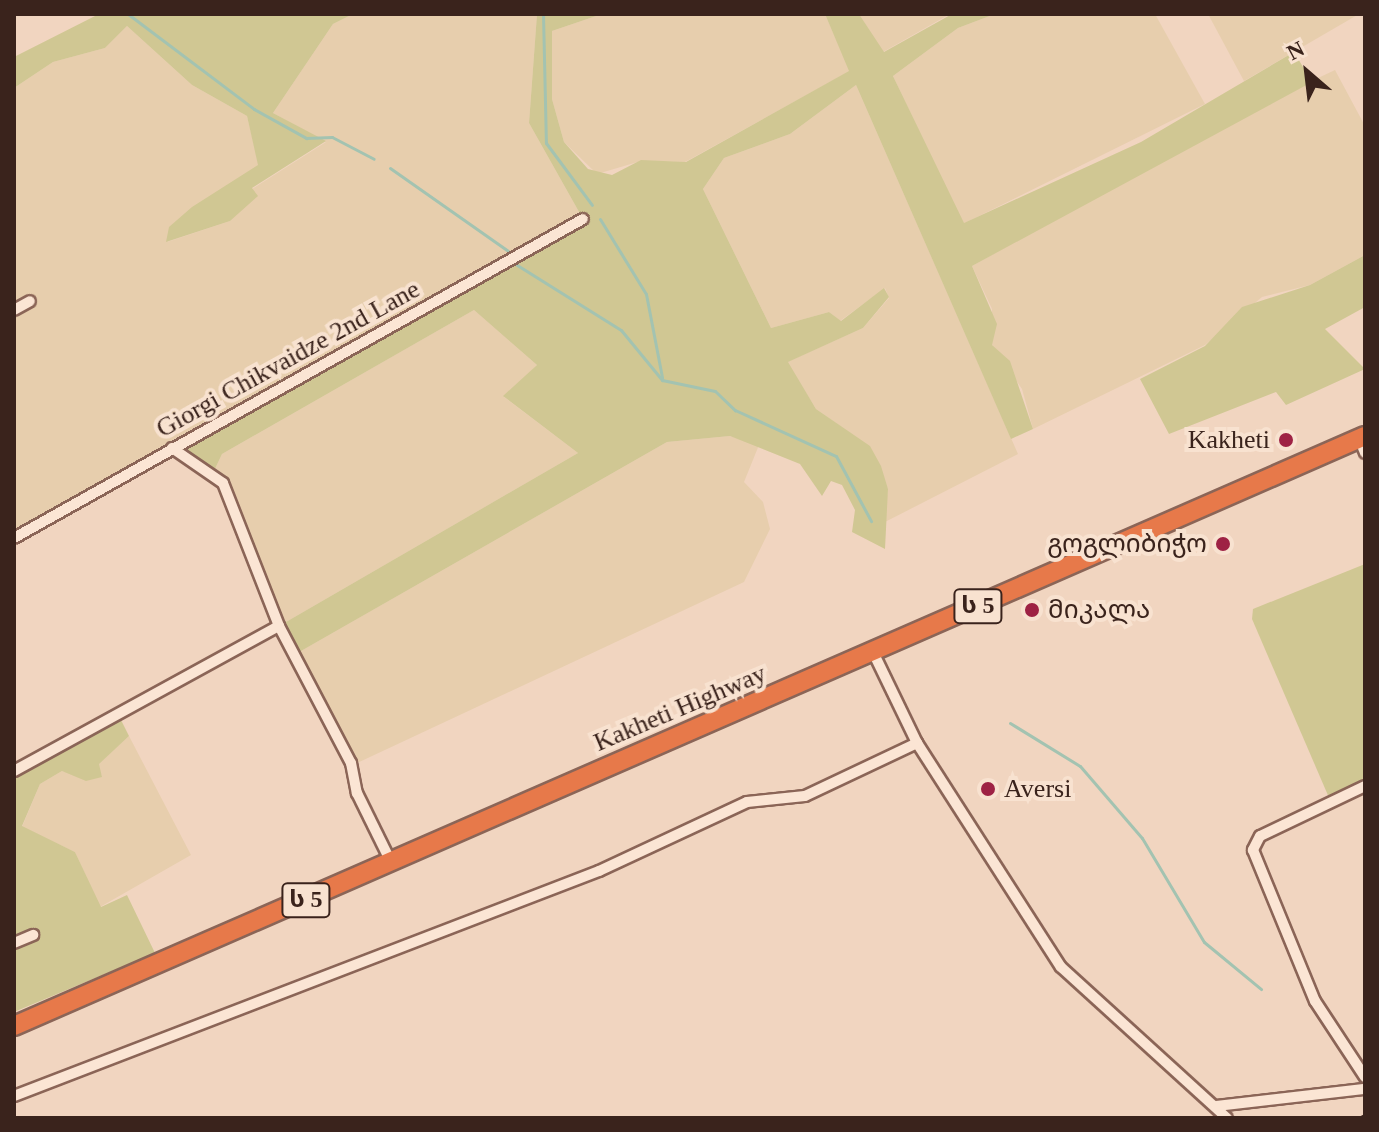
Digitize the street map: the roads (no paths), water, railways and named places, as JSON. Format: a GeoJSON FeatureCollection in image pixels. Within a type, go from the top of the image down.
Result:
{"type":"FeatureCollection","features":[{"type":"Feature","properties":{"kind":"highway","name":"Kakheti Highway"},"geometry":{"type":"LineString","coordinates":[[14,1026],[873,652],[1363,443]]}},
{"type":"Feature","properties":{"kind":"street","name":"Giorgi Chikvaidze 2nd Lane"},"geometry":{"type":"LineString","coordinates":[[14,538],[583,219]]}},
{"type":"Feature","properties":{"kind":"street"},"geometry":{"type":"LineString","coordinates":[[14,310],[30,301]]}},
{"type":"Feature","properties":{"kind":"street"},"geometry":{"type":"LineString","coordinates":[[172,448],[223,483],[279,626],[351,763],[357,793],[391,862]]}},
{"type":"Feature","properties":{"kind":"street"},"geometry":{"type":"LineString","coordinates":[[14,771],[279,626]]}},
{"type":"Feature","properties":{"kind":"street"},"geometry":{"type":"LineString","coordinates":[[873,652],[917,743],[1061,967],[1227,1118]]}},
{"type":"Feature","properties":{"kind":"street"},"geometry":{"type":"LineString","coordinates":[[14,1096],[599,871],[747,802],[805,796],[917,743]]}},
{"type":"Feature","properties":{"kind":"street"},"geometry":{"type":"LineString","coordinates":[[1365,786],[1260,836],[1253,850],[1315,1001],[1365,1077]]}},
{"type":"Feature","properties":{"kind":"street"},"geometry":{"type":"LineString","coordinates":[[14,943],[33,935]]}},
{"type":"Feature","properties":{"kind":"street"},"geometry":{"type":"LineString","coordinates":[[1217,1106],[1365,1089]]}},
{"type":"Feature","properties":{"kind":"waterway"},"geometry":{"type":"LineString","coordinates":[[128,14],[254,109],[306,138],[332,137],[374,159]]}},
{"type":"Feature","properties":{"kind":"waterway"},"geometry":{"type":"LineString","coordinates":[[543,14],[546,143],[592,205]]}},
{"type":"Feature","properties":{"kind":"waterway"},"geometry":{"type":"LineString","coordinates":[[390,168],[508,251]]}},
{"type":"Feature","properties":{"kind":"waterway"},"geometry":{"type":"LineString","coordinates":[[600,219],[646,294],[662,377]]}},
{"type":"Feature","properties":{"kind":"waterway"},"geometry":{"type":"LineString","coordinates":[[517,265],[621,330],[662,380],[715,391],[735,410],[836,456],[871,521]]}},
{"type":"Feature","properties":{"kind":"waterway"},"geometry":{"type":"LineString","coordinates":[[1010,723],[1080,766],[1142,838],[1204,942],[1261,989]]}},
{"type":"Feature","properties":{"kind":"railway"},"geometry":{"type":"LineString","coordinates":[[1359,1118],[1365,1115]]}},
{"type":"Feature","properties":{"kind":"place","name":"Kakheti"},"geometry":{"type":"Point","coordinates":[1286,440]}},
{"type":"Feature","properties":{"kind":"place","name":"გოგლიბიჭო"},"geometry":{"type":"Point","coordinates":[1223,544]}},
{"type":"Feature","properties":{"kind":"place","name":"მიკალა"},"geometry":{"type":"Point","coordinates":[1032,610]}},
{"type":"Feature","properties":{"kind":"place","name":"Aversi"},"geometry":{"type":"Point","coordinates":[988,789]}}]}
